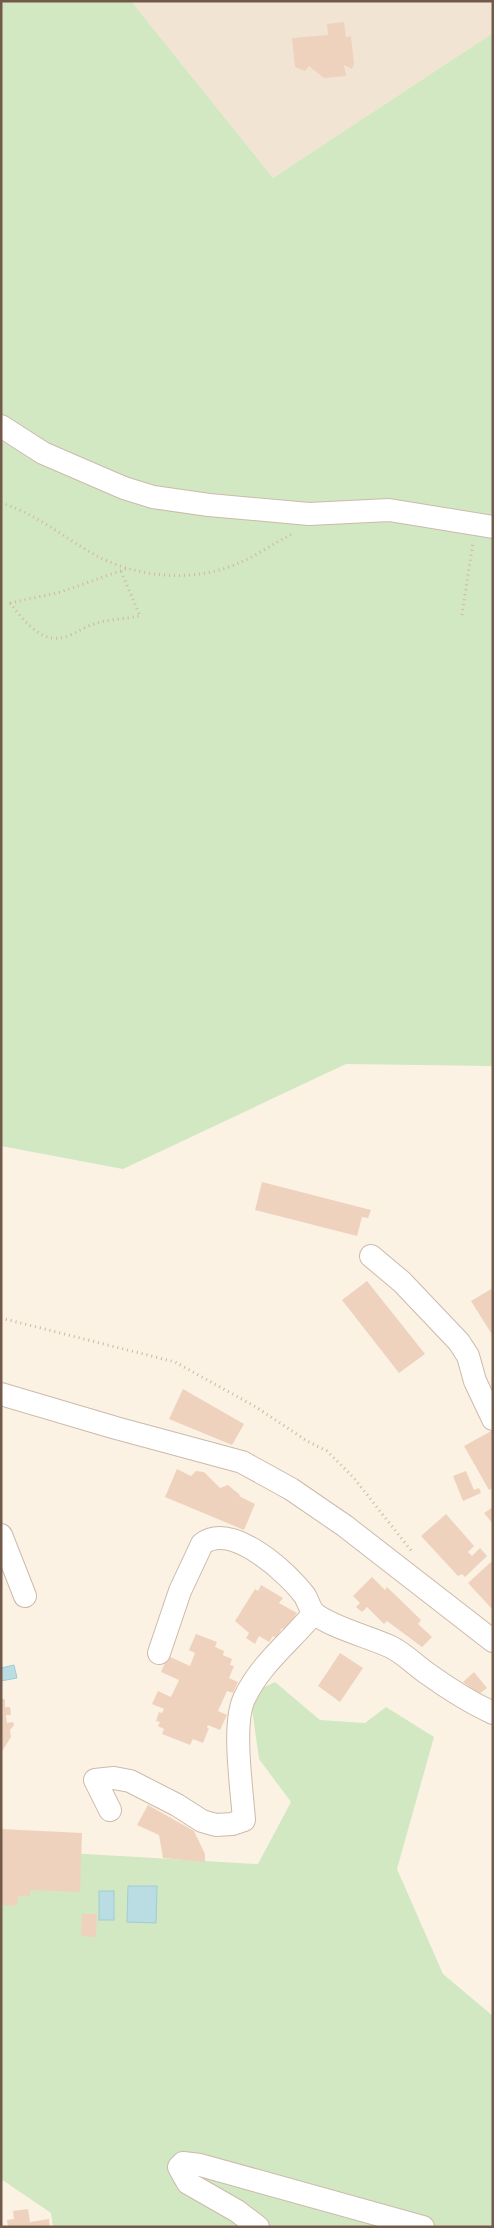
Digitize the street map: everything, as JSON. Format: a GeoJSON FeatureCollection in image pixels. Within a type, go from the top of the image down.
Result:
{"type":"FeatureCollection","features":[{"type":"Feature","properties":{"kind":"street"},"geometry":{"type":"LineString","coordinates":[[1,426],[43,453],[124,488],[152,497],[255,510],[322,513],[389,510],[484,525]]}},
{"type":"Feature","properties":{"kind":"street"},"geometry":{"type":"LineString","coordinates":[[371,1256],[402,1282],[459,1342],[468,1356],[490,1408]]}},
{"type":"Feature","properties":{"kind":"street"},"geometry":{"type":"LineString","coordinates":[[1,1394],[242,1462],[312,1503],[409,1575],[493,1641]]}},
{"type":"Feature","properties":{"kind":"street"},"geometry":{"type":"LineString","coordinates":[[1,1535],[25,1596]]}},
{"type":"Feature","properties":{"kind":"street"},"geometry":{"type":"LineString","coordinates":[[159,1653],[182,1585],[196,1554],[207,1539],[217,1537],[228,1538],[256,1551],[285,1575],[305,1596],[314,1613],[338,1626],[430,1665],[469,1702],[493,1713]]}},
{"type":"Feature","properties":{"kind":"street"},"geometry":{"type":"LineString","coordinates":[[110,1810],[95,1780],[114,1778],[130,1781],[177,1805],[202,1821],[216,1824],[232,1824],[244,1820],[238,1727],[244,1700],[281,1647],[298,1632],[314,1613]]}},
{"type":"Feature","properties":{"kind":"street"},"geometry":{"type":"LineString","coordinates":[[258,2227],[236,2211],[188,2183],[179,2167],[183,2163],[200,2165],[423,2227]]}},
{"type":"Feature","properties":{"kind":"path"},"geometry":{"type":"LineString","coordinates":[[1,503],[20,508],[108,562],[154,574],[197,574],[222,569],[241,562],[302,530],[322,513]]}},
{"type":"Feature","properties":{"kind":"path"},"geometry":{"type":"LineString","coordinates":[[462,615],[484,525]]}},
{"type":"Feature","properties":{"kind":"path"},"geometry":{"type":"LineString","coordinates":[[121,571],[140,616],[94,624],[65,637],[54,639],[41,635],[26,622],[10,603],[61,592],[128,568]]}},
{"type":"Feature","properties":{"kind":"path"},"geometry":{"type":"LineString","coordinates":[[1,1318],[175,1362],[256,1407],[307,1441],[327,1451],[354,1478],[417,1558],[409,1575]]}},
{"type":"Feature","properties":{"kind":"shaded area"},"geometry":{"type":"Polygon","coordinates":[[[131,1],[493,1],[493,33],[273,178],[131,1]]]}},
{"type":"Feature","properties":{"kind":"green space"},"geometry":{"type":"Polygon","coordinates":[[[1,1],[131,1],[273,178],[493,33],[493,1066],[346,1064],[123,1169],[1,1146],[1,1]]]}},
{"type":"Feature","properties":{"kind":"green space"},"geometry":{"type":"Polygon","coordinates":[[[275,1682],[320,1720],[365,1723],[386,1707],[434,1737],[397,1869],[443,1974],[493,2016],[493,2227],[53,2227],[51,2213],[1,2179],[1,1849],[258,1864],[291,1802],[259,1759],[250,1694],[275,1682]]]}},
{"type":"Feature","properties":{"kind":"water"},"geometry":{"type":"Polygon","coordinates":[[[14,1665],[17,1678],[1,1681],[1,1668],[14,1665]]]}},
{"type":"Feature","properties":{"kind":"water"},"geometry":{"type":"Polygon","coordinates":[[[128,1886],[157,1886],[156,1923],[127,1922],[128,1886]]]}},
{"type":"Feature","properties":{"kind":"water"},"geometry":{"type":"Polygon","coordinates":[[[99,1891],[114,1891],[114,1920],[99,1920],[99,1891]]]}},
{"type":"Feature","properties":{"kind":"building"},"geometry":{"type":"Polygon","coordinates":[[[344,22],[346,37],[351,36],[354,64],[352,69],[344,65],[346,76],[324,78],[309,66],[305,71],[295,67],[292,38],[328,35],[327,24],[344,22]]]}},
{"type":"Feature","properties":{"kind":"building"},"geometry":{"type":"Polygon","coordinates":[[[262,1182],[371,1210],[368,1218],[362,1217],[357,1236],[255,1210],[262,1182]]]}},
{"type":"Feature","properties":{"kind":"building"},"geometry":{"type":"Polygon","coordinates":[[[367,1281],[425,1354],[399,1373],[342,1300],[367,1281]]]}},
{"type":"Feature","properties":{"kind":"building"},"geometry":{"type":"Polygon","coordinates":[[[493,1288],[493,1336],[471,1301],[493,1288]]]}},
{"type":"Feature","properties":{"kind":"building"},"geometry":{"type":"Polygon","coordinates":[[[183,1389],[244,1424],[232,1445],[169,1419],[183,1389]]]}},
{"type":"Feature","properties":{"kind":"building"},"geometry":{"type":"Polygon","coordinates":[[[493,1430],[493,1488],[489,1490],[464,1446],[493,1430]]]}},
{"type":"Feature","properties":{"kind":"building"},"geometry":{"type":"Polygon","coordinates":[[[177,1469],[191,1476],[196,1471],[204,1472],[220,1488],[228,1485],[239,1496],[255,1504],[244,1530],[165,1497],[177,1469]]]}},
{"type":"Feature","properties":{"kind":"building"},"geometry":{"type":"Polygon","coordinates":[[[466,1471],[474,1490],[479,1488],[481,1493],[463,1501],[453,1476],[466,1471]]]}},
{"type":"Feature","properties":{"kind":"building"},"geometry":{"type":"Polygon","coordinates":[[[493,1507],[493,1524],[484,1513],[493,1507]]]}},
{"type":"Feature","properties":{"kind":"building"},"geometry":{"type":"Polygon","coordinates":[[[446,1514],[474,1546],[468,1552],[472,1556],[480,1548],[487,1556],[465,1577],[462,1574],[458,1576],[421,1536],[446,1514]]]}},
{"type":"Feature","properties":{"kind":"building"},"geometry":{"type":"Polygon","coordinates":[[[491,1562],[493,1564],[493,1610],[468,1583],[491,1562]]]}},
{"type":"Feature","properties":{"kind":"building"},"geometry":{"type":"Polygon","coordinates":[[[372,1577],[385,1590],[387,1587],[421,1620],[418,1624],[432,1637],[422,1647],[387,1621],[384,1624],[367,1607],[362,1612],[356,1607],[360,1603],[353,1596],[372,1577]]]}},
{"type":"Feature","properties":{"kind":"building"},"geometry":{"type":"Polygon","coordinates":[[[261,1585],[283,1598],[279,1603],[297,1613],[286,1630],[282,1628],[276,1638],[273,1636],[269,1642],[259,1636],[255,1644],[246,1638],[249,1633],[235,1621],[255,1589],[258,1591],[261,1585]]]}},
{"type":"Feature","properties":{"kind":"building"},"geometry":{"type":"Polygon","coordinates":[[[196,1634],[217,1642],[215,1647],[224,1651],[223,1655],[232,1659],[230,1665],[234,1666],[229,1678],[238,1682],[233,1693],[227,1691],[218,1711],[227,1715],[220,1730],[208,1725],[207,1728],[209,1728],[203,1743],[193,1739],[190,1745],[162,1734],[164,1729],[158,1726],[160,1722],[156,1721],[159,1712],[162,1713],[164,1709],[152,1704],[158,1691],[171,1697],[179,1680],[161,1672],[168,1656],[190,1666],[195,1653],[189,1650],[196,1634]]]}},
{"type":"Feature","properties":{"kind":"building"},"geometry":{"type":"Polygon","coordinates":[[[340,1653],[363,1668],[340,1702],[318,1686],[340,1653]]]}},
{"type":"Feature","properties":{"kind":"building"},"geometry":{"type":"Polygon","coordinates":[[[474,1672],[487,1688],[479,1694],[463,1682],[474,1672]]]}},
{"type":"Feature","properties":{"kind":"building"},"geometry":{"type":"Polygon","coordinates":[[[1,1697],[5,1700],[5,1707],[10,1707],[11,1715],[6,1715],[7,1723],[13,1722],[14,1725],[10,1730],[11,1737],[1,1753],[1,1697]]]}},
{"type":"Feature","properties":{"kind":"building"},"geometry":{"type":"Polygon","coordinates":[[[148,1805],[194,1831],[205,1854],[205,1862],[163,1858],[159,1835],[137,1825],[148,1805]]]}},
{"type":"Feature","properties":{"kind":"building"},"geometry":{"type":"Polygon","coordinates":[[[1,1829],[82,1833],[80,1892],[30,1890],[30,1896],[18,1896],[17,1906],[1,1905],[1,1829]]]}},
{"type":"Feature","properties":{"kind":"building"},"geometry":{"type":"Polygon","coordinates":[[[82,1914],[97,1914],[96,1937],[81,1936],[82,1914]]]}},
{"type":"Feature","properties":{"kind":"building"},"geometry":{"type":"Polygon","coordinates":[[[28,2209],[30,2222],[49,2219],[50,2227],[8,2227],[7,2220],[14,2219],[13,2211],[28,2209]]]}}]}
